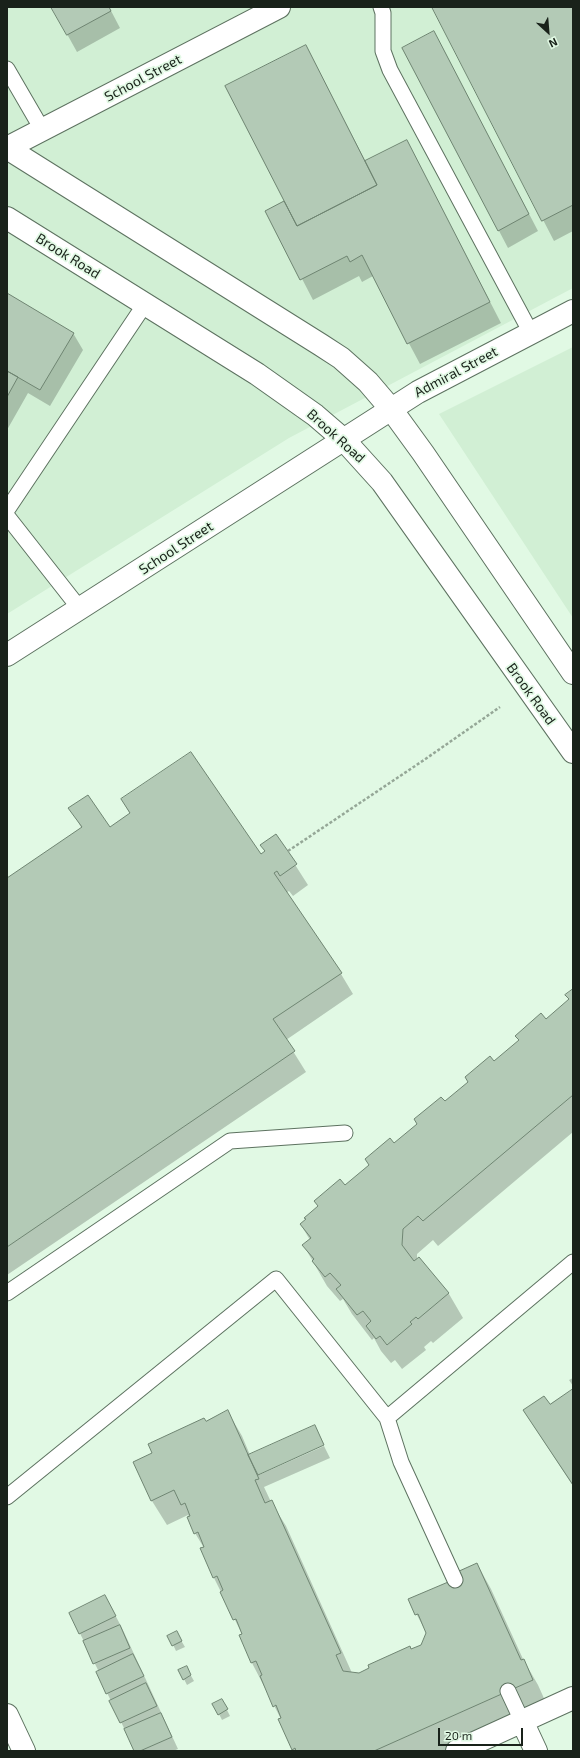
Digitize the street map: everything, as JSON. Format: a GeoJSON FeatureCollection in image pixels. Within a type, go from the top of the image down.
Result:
{"type":"FeatureCollection","features":[{"type":"Feature","properties":{"kind":"main road","name":"School Street"},"geometry":{"type":"LineString","coordinates":[[7,148],[279,7]]}},
{"type":"Feature","properties":{"kind":"main road"},"geometry":{"type":"LineString","coordinates":[[7,148],[321,345],[341,358],[368,382],[391,409],[423,453],[573,673]]}},
{"type":"Feature","properties":{"kind":"main road","name":"Brook Road"},"geometry":{"type":"LineString","coordinates":[[7,218],[258,374],[315,415],[344,440],[382,482],[573,752]]}},
{"type":"Feature","properties":{"kind":"main road","name":"Admiral Street"},"geometry":{"type":"LineString","coordinates":[[344,440],[391,409],[445,377],[573,311]]}},
{"type":"Feature","properties":{"kind":"main road","name":"School Street"},"geometry":{"type":"LineString","coordinates":[[7,655],[344,440]]}},
{"type":"Feature","properties":{"kind":"main road"},"geometry":{"type":"LineString","coordinates":[[458,1751],[573,1698]]}},
{"type":"Feature","properties":{"kind":"main road"},"geometry":{"type":"LineString","coordinates":[[7,1715],[24,1751]]}},
{"type":"Feature","properties":{"kind":"main road"},"geometry":{"type":"LineString","coordinates":[[522,1721],[536,1751]]}},
{"type":"Feature","properties":{"kind":"lane"},"geometry":{"type":"LineString","coordinates":[[381,7],[383,13],[383,51],[390,70],[530,333]]}},
{"type":"Feature","properties":{"kind":"lane"},"geometry":{"type":"LineString","coordinates":[[7,69],[43,130]]}},
{"type":"Feature","properties":{"kind":"lane"},"geometry":{"type":"LineString","coordinates":[[7,510],[144,304]]}},
{"type":"Feature","properties":{"kind":"lane"},"geometry":{"type":"LineString","coordinates":[[7,516],[80,609]]}},
{"type":"Feature","properties":{"kind":"lane"},"geometry":{"type":"LineString","coordinates":[[7,1293],[230,1141],[345,1133]]}},
{"type":"Feature","properties":{"kind":"lane"},"geometry":{"type":"LineString","coordinates":[[387,1418],[573,1262]]}},
{"type":"Feature","properties":{"kind":"lane"},"geometry":{"type":"LineString","coordinates":[[7,1497],[276,1279],[387,1418],[401,1462],[455,1580]]}},
{"type":"Feature","properties":{"kind":"lane"},"geometry":{"type":"LineString","coordinates":[[508,1691],[522,1721]]}},
{"type":"Feature","properties":{"kind":"path"},"geometry":{"type":"LineString","coordinates":[[288,851],[500,707]]}},
{"type":"Feature","properties":{"kind":"shaded area"},"geometry":{"type":"Polygon","coordinates":[[[7,7],[573,7],[573,288],[289,438],[7,614],[7,7]]]}},
{"type":"Feature","properties":{"kind":"shaded area"},"geometry":{"type":"Polygon","coordinates":[[[573,347],[573,618],[439,414],[573,347]]]}},
{"type":"Feature","properties":{"kind":"building"},"geometry":{"type":"Polygon","coordinates":[[[51,7],[109,7],[111,11],[67,35],[51,7]]]}},
{"type":"Feature","properties":{"kind":"building"},"geometry":{"type":"Polygon","coordinates":[[[432,7],[573,7],[573,205],[542,221],[432,7]]]}},
{"type":"Feature","properties":{"kind":"building"},"geometry":{"type":"Polygon","coordinates":[[[434,31],[529,214],[498,231],[402,48],[434,31]]]}},
{"type":"Feature","properties":{"kind":"building"},"geometry":{"type":"Polygon","coordinates":[[[306,45],[377,185],[297,226],[225,86],[306,45]]]}},
{"type":"Feature","properties":{"kind":"building"},"geometry":{"type":"Polygon","coordinates":[[[407,140],[490,302],[407,344],[362,255],[350,262],[347,256],[300,280],[265,211],[284,201],[297,226],[377,185],[365,161],[407,140]]]}},
{"type":"Feature","properties":{"kind":"building"},"geometry":{"type":"Polygon","coordinates":[[[7,293],[74,333],[40,390],[7,371],[7,293]]]}},
{"type":"Feature","properties":{"kind":"building"},"geometry":{"type":"Polygon","coordinates":[[[7,371],[18,377],[7,397],[7,371]]]}},
{"type":"Feature","properties":{"kind":"building"},"geometry":{"type":"Polygon","coordinates":[[[191,752],[261,854],[265,851],[260,845],[276,834],[297,864],[280,876],[277,871],[274,873],[342,973],[273,1019],[295,1051],[7,1247],[7,878],[82,827],[68,808],[88,795],[110,827],[130,813],[121,799],[191,752]]]}},
{"type":"Feature","properties":{"kind":"building"},"geometry":{"type":"Polygon","coordinates":[[[573,989],[573,1095],[423,1221],[418,1216],[403,1229],[402,1245],[414,1261],[419,1257],[449,1293],[418,1319],[416,1317],[410,1322],[412,1324],[387,1345],[380,1336],[376,1339],[366,1326],[371,1321],[363,1311],[357,1315],[336,1289],[341,1285],[330,1273],[325,1277],[312,1261],[314,1259],[302,1245],[311,1238],[300,1224],[306,1219],[304,1218],[318,1206],[314,1201],[340,1179],[345,1185],[369,1165],[365,1159],[390,1138],[394,1143],[417,1124],[414,1119],[441,1097],[445,1101],[468,1082],[465,1077],[490,1056],[494,1061],[519,1040],[515,1036],[541,1013],[546,1019],[569,999],[565,995],[573,989]]]}},
{"type":"Feature","properties":{"kind":"building"},"geometry":{"type":"Polygon","coordinates":[[[573,1389],[573,1485],[523,1410],[544,1396],[550,1404],[573,1389]]]}},
{"type":"Feature","properties":{"kind":"building"},"geometry":{"type":"Polygon","coordinates":[[[228,1410],[259,1479],[255,1480],[265,1503],[272,1500],[341,1653],[336,1655],[343,1671],[359,1673],[369,1668],[368,1665],[410,1646],[411,1649],[421,1645],[426,1633],[418,1614],[415,1615],[408,1599],[460,1577],[457,1572],[477,1563],[521,1660],[524,1659],[533,1680],[374,1751],[296,1751],[295,1748],[292,1750],[278,1719],[281,1718],[276,1705],[273,1707],[260,1676],[262,1675],[256,1661],[251,1663],[239,1635],[242,1634],[236,1619],[233,1620],[220,1592],[223,1590],[217,1576],[213,1578],[200,1548],[204,1547],[198,1532],[194,1534],[187,1517],[190,1516],[185,1503],[181,1505],[174,1490],[151,1501],[133,1462],[152,1453],[148,1444],[204,1418],[206,1421],[228,1410]]]}},
{"type":"Feature","properties":{"kind":"building"},"geometry":{"type":"Polygon","coordinates":[[[315,1425],[324,1445],[258,1475],[248,1455],[315,1425]]]}},
{"type":"Feature","properties":{"kind":"building"},"geometry":{"type":"Polygon","coordinates":[[[105,1595],[116,1616],[79,1634],[69,1613],[105,1595]]]}},
{"type":"Feature","properties":{"kind":"building"},"geometry":{"type":"Polygon","coordinates":[[[120,1625],[130,1648],[93,1664],[83,1641],[120,1625]]]}},
{"type":"Feature","properties":{"kind":"building"},"geometry":{"type":"Polygon","coordinates":[[[177,1631],[182,1641],[172,1646],[167,1636],[177,1631]]]}},
{"type":"Feature","properties":{"kind":"building"},"geometry":{"type":"Polygon","coordinates":[[[133,1654],[144,1676],[106,1694],[96,1672],[133,1654]]]}},
{"type":"Feature","properties":{"kind":"building"},"geometry":{"type":"Polygon","coordinates":[[[187,1666],[191,1675],[183,1680],[178,1670],[187,1666]]]}},
{"type":"Feature","properties":{"kind":"building"},"geometry":{"type":"Polygon","coordinates":[[[146,1683],[157,1706],[120,1723],[109,1701],[146,1683]]]}},
{"type":"Feature","properties":{"kind":"building"},"geometry":{"type":"Polygon","coordinates":[[[222,1699],[228,1709],[218,1715],[212,1704],[222,1699]]]}},
{"type":"Feature","properties":{"kind":"building"},"geometry":{"type":"Polygon","coordinates":[[[161,1713],[172,1737],[140,1751],[134,1751],[124,1729],[161,1713]]]}}]}
